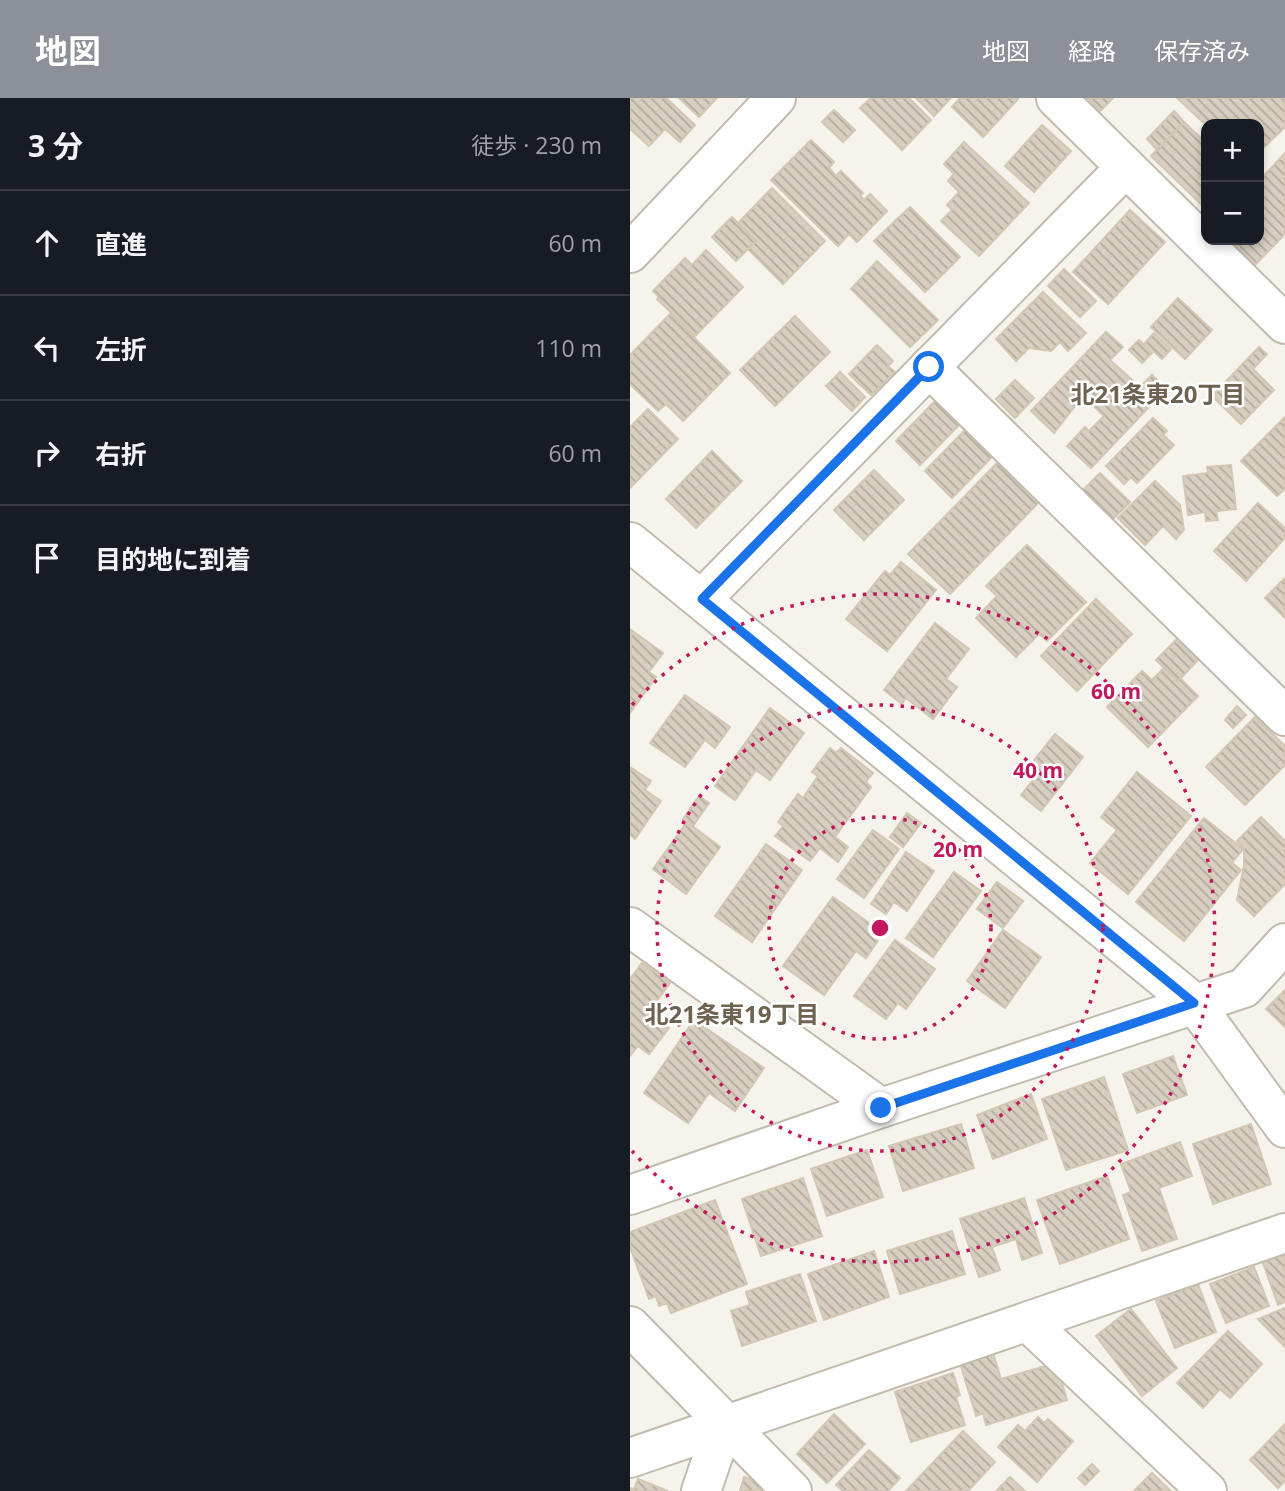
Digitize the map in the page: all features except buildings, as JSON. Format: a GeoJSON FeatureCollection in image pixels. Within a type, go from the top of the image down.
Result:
{"type":"FeatureCollection","features":[{"type":"Feature","properties":{"kind":"street"},"geometry":{"type":"LineString","coordinates":[[630,253],[776,98]]}},
{"type":"Feature","properties":{"kind":"street"},"geometry":{"type":"LineString","coordinates":[[1056,98],[1285,324]]}},
{"type":"Feature","properties":{"kind":"street"},"geometry":{"type":"LineString","coordinates":[[702,599],[1126,167]]}},
{"type":"Feature","properties":{"kind":"street"},"geometry":{"type":"LineString","coordinates":[[929,367],[1285,716]]}},
{"type":"Feature","properties":{"kind":"street"},"geometry":{"type":"LineString","coordinates":[[630,542],[1194,1003],[1285,1128]]}},
{"type":"Feature","properties":{"kind":"street"},"geometry":{"type":"LineString","coordinates":[[630,928],[881,1108]]}},
{"type":"Feature","properties":{"kind":"street"},"geometry":{"type":"LineString","coordinates":[[630,1195],[881,1108],[1244,988],[1285,943]]}},
{"type":"Feature","properties":{"kind":"street"},"geometry":{"type":"LineString","coordinates":[[630,1458],[1285,1233]]}},
{"type":"Feature","properties":{"kind":"street"},"geometry":{"type":"LineString","coordinates":[[1029,1323],[1207,1491]]}},
{"type":"Feature","properties":{"kind":"street"},"geometry":{"type":"LineString","coordinates":[[630,1326],[792,1491]]}},
{"type":"Feature","properties":{"kind":"street"},"geometry":{"type":"LineString","coordinates":[[701,1491],[724,1424]]}},
{"type":"Feature","properties":{"kind":"district","name":"北21条東20丁目"},"geometry":{"type":"Point","coordinates":[1158,395]}},
{"type":"Feature","properties":{"kind":"district","name":"北21条東19丁目"},"geometry":{"type":"Point","coordinates":[732,1015]}},
{"type":"Feature","properties":{"kind":"route"},"geometry":{"type":"LineString","coordinates":[[881,1108],[1194,1003],[702,599],[929,367]]}}]}
